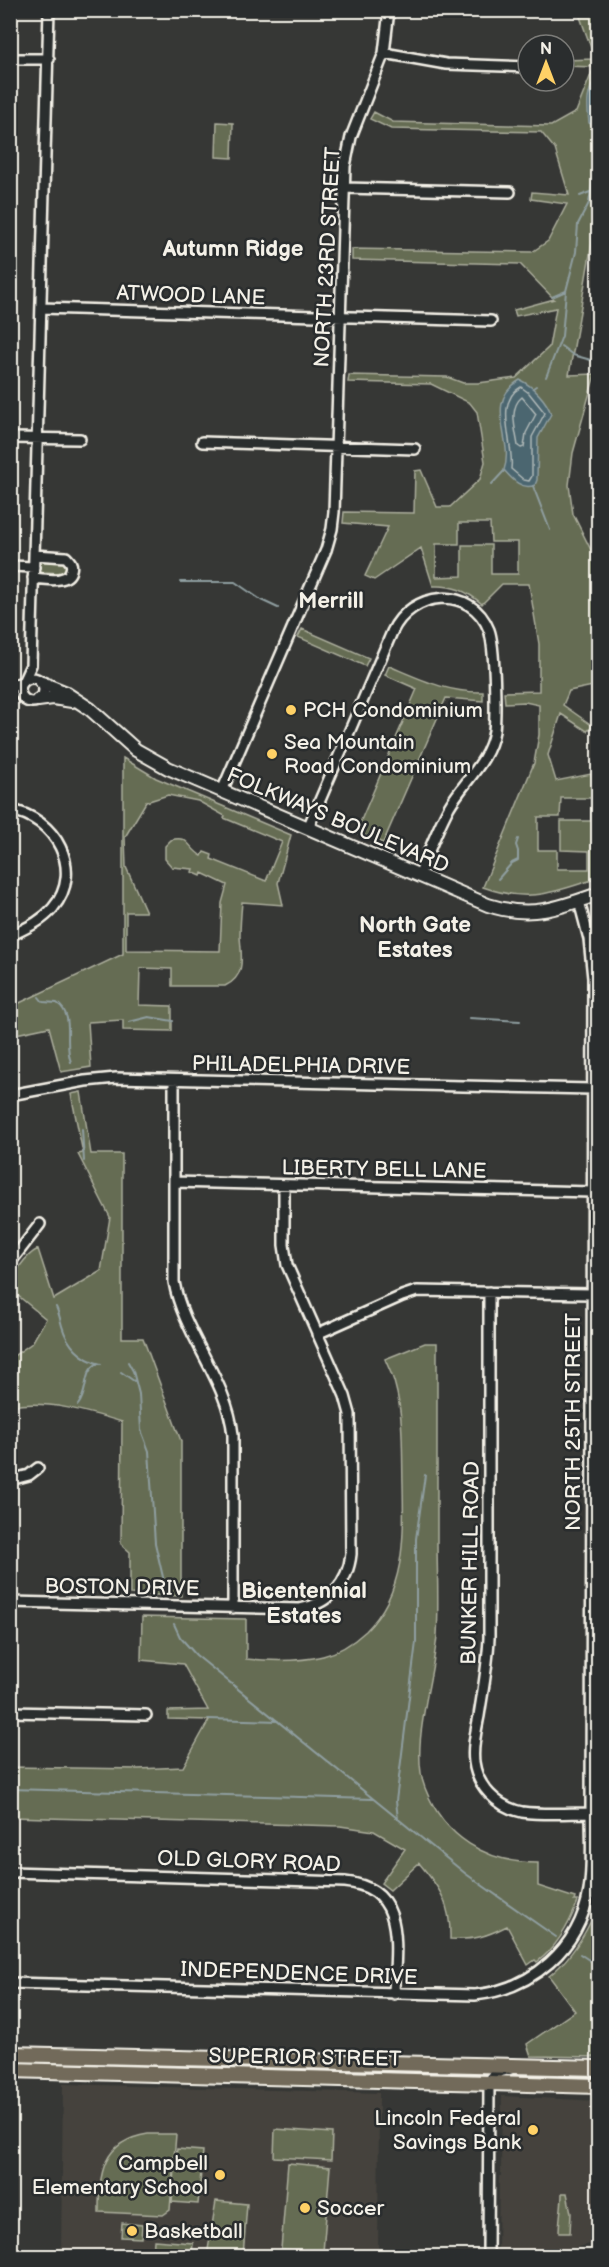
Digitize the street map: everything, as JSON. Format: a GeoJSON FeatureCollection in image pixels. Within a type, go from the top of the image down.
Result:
{"type":"FeatureCollection","features":[{"type":"Feature","properties":{"kind":"main road","name":"SUPERIOR STREET"},"geometry":{"type":"LineString","coordinates":[[10,2054],[598,2068]]}},
{"type":"Feature","properties":{"kind":"main road"},"geometry":{"type":"LineString","coordinates":[[167,2075],[183,2066],[219,2066],[220,2062],[217,2059]]}},
{"type":"Feature","properties":{"kind":"main road"},"geometry":{"type":"LineString","coordinates":[[414,2081],[429,2074],[465,2072],[464,2068],[459,2066]]}},
{"type":"Feature","properties":{"kind":"main road","name":"SUPERIOR STREET"},"geometry":{"type":"LineString","coordinates":[[10,2070],[598,2086]]}},
{"type":"Feature","properties":{"kind":"street"},"geometry":{"type":"LineString","coordinates":[[23,698],[20,690],[31,665],[49,10]]}},
{"type":"Feature","properties":{"kind":"street","name":"NORTH 23RD STREET"},"geometry":{"type":"LineString","coordinates":[[222,791],[326,550],[332,529],[345,166],[351,137],[384,53],[389,10]]}},
{"type":"Feature","properties":{"kind":"street"},"geometry":{"type":"LineString","coordinates":[[384,53],[446,64],[516,67]]}},
{"type":"Feature","properties":{"kind":"street"},"geometry":{"type":"LineString","coordinates":[[10,60],[49,59]]}},
{"type":"Feature","properties":{"kind":"street"},"geometry":{"type":"LineString","coordinates":[[344,188],[510,192]]}},
{"type":"Feature","properties":{"kind":"street","name":"ATWOOD LANE"},"geometry":{"type":"LineString","coordinates":[[42,308],[491,321]]}},
{"type":"Feature","properties":{"kind":"street"},"geometry":{"type":"LineString","coordinates":[[10,438],[80,439]]}},
{"type":"Feature","properties":{"kind":"street"},"geometry":{"type":"LineString","coordinates":[[202,442],[415,449]]}},
{"type":"Feature","properties":{"kind":"street"},"geometry":{"type":"LineString","coordinates":[[33,578],[64,579],[72,568],[66,557],[34,555]]}},
{"type":"Feature","properties":{"kind":"street"},"geometry":{"type":"LineString","coordinates":[[10,566],[34,567]]}},
{"type":"Feature","properties":{"kind":"street"},"geometry":{"type":"LineString","coordinates":[[308,828],[395,625],[404,613],[419,603],[436,598],[454,600],[476,612],[490,633],[494,731],[487,754],[445,814],[419,876]]}},
{"type":"Feature","properties":{"kind":"street"},"geometry":{"type":"LineString","coordinates":[[10,692],[29,701],[38,700],[43,693],[41,682],[31,665]]}},
{"type":"Feature","properties":{"kind":"street"},"geometry":{"type":"LineString","coordinates":[[10,687],[34,678],[41,682]]}},
{"type":"Feature","properties":{"kind":"street","name":"FOLKWAYS BOULEVARD"},"geometry":{"type":"LineString","coordinates":[[41,682],[64,692],[97,714],[149,758],[488,905],[507,910],[542,911],[598,894]]}},
{"type":"Feature","properties":{"kind":"street","name":"FOLKWAYS BOULEVARD"},"geometry":{"type":"LineString","coordinates":[[38,700],[53,698],[81,703]]}},
{"type":"Feature","properties":{"kind":"street"},"geometry":{"type":"LineString","coordinates":[[10,810],[33,817],[51,831],[62,853],[66,873],[62,892],[54,907],[37,922],[10,936]]}},
{"type":"Feature","properties":{"kind":"street","name":"NORTH 25TH STREET"},"geometry":{"type":"LineString","coordinates":[[569,1941],[583,1915],[589,1891],[594,1742],[595,1366],[591,1294],[592,963],[589,939],[579,901]]}},
{"type":"Feature","properties":{"kind":"street","name":"PHILADELPHIA DRIVE"},"geometry":{"type":"LineString","coordinates":[[10,1095],[100,1079],[592,1089]]}},
{"type":"Feature","properties":{"kind":"street"},"geometry":{"type":"LineString","coordinates":[[174,1080],[174,1273],[176,1292],[224,1402],[233,1431],[233,1608]]}},
{"type":"Feature","properties":{"kind":"street","name":"LIBERTY BELL LANE"},"geometry":{"type":"LineString","coordinates":[[174,1182],[592,1192]]}},
{"type":"Feature","properties":{"kind":"street","name":"BOSTON DRIVE"},"geometry":{"type":"LineString","coordinates":[[10,1602],[300,1609],[314,1606],[335,1592],[349,1569],[351,1554],[350,1419],[345,1396],[291,1278],[285,1259],[284,1185]]}},
{"type":"Feature","properties":{"kind":"street"},"geometry":{"type":"LineString","coordinates":[[10,1263],[40,1224]]}},
{"type":"Feature","properties":{"kind":"street"},"geometry":{"type":"LineString","coordinates":[[316,1334],[417,1291],[591,1294]]}},
{"type":"Feature","properties":{"kind":"street","name":"BUNKER HILL ROAD"},"geometry":{"type":"LineString","coordinates":[[489,1292],[489,1638],[488,1664],[474,1746],[474,1763],[485,1788],[495,1799],[510,1808],[525,1812],[591,1813]]}},
{"type":"Feature","properties":{"kind":"street"},"geometry":{"type":"LineString","coordinates":[[10,1480],[29,1475],[38,1468]]}},
{"type":"Feature","properties":{"kind":"street"},"geometry":{"type":"LineString","coordinates":[[10,1712],[146,1715]]}},
{"type":"Feature","properties":{"kind":"street","name":"OLD GLORY ROAD"},"geometry":{"type":"LineString","coordinates":[[10,1872],[345,1882],[363,1885],[378,1894],[389,1907],[394,1918],[396,1930],[394,1994]]}},
{"type":"Feature","properties":{"kind":"street","name":"INDEPENDENCE DRIVE"},"geometry":{"type":"LineString","coordinates":[[10,1983],[465,1996],[498,1992],[533,1976],[553,1960],[569,1941]]}},
{"type":"Feature","properties":{"kind":"street"},"geometry":{"type":"LineString","coordinates":[[10,2061],[22,2060],[33,2055]]}},
{"type":"Feature","properties":{"kind":"street"},"geometry":{"type":"LineString","coordinates":[[488,2256],[489,2083],[490,2077],[494,2074],[516,2067]]}},
{"type":"Feature","properties":{"kind":"shaded area","name":"Campbell Elementary School"},"geometry":{"type":"Polygon","coordinates":[[[63,2084],[379,2093],[378,2256],[61,2256],[63,2084]]]}},
{"type":"Feature","properties":{"kind":"shaded area"},"geometry":{"type":"Polygon","coordinates":[[[502,2096],[598,2101],[598,2242],[541,2256],[498,2256],[502,2096]]]}},
{"type":"Feature","properties":{"kind":"green space"},"geometry":{"type":"Polygon","coordinates":[[[578,11],[598,11],[598,208],[569,375],[595,374],[573,453],[569,485],[573,514],[598,564],[598,685],[569,691],[563,705],[593,726],[587,731],[561,714],[548,755],[556,781],[591,774],[598,801],[598,878],[542,894],[515,895],[483,887],[534,763],[539,735],[539,705],[525,702],[505,703],[504,692],[539,691],[539,644],[529,584],[502,584],[482,604],[459,590],[433,586],[421,548],[374,580],[365,576],[388,527],[343,523],[344,512],[414,513],[415,471],[421,470],[437,507],[450,507],[480,479],[485,462],[477,412],[470,403],[431,384],[348,382],[349,375],[447,377],[463,383],[516,378],[549,347],[556,308],[516,316],[514,310],[554,299],[520,264],[352,260],[352,249],[532,252],[548,241],[567,204],[531,199],[532,192],[569,195],[555,149],[541,132],[391,129],[370,119],[374,112],[393,122],[551,126],[576,112],[594,67],[576,66],[576,60],[595,59],[578,11]],[[459,523],[459,544],[436,544],[436,577],[462,576],[462,545],[491,545],[491,574],[518,574],[518,542],[491,542],[490,523],[459,523]],[[561,798],[560,817],[538,817],[538,850],[557,850],[557,869],[589,869],[589,851],[561,850],[561,821],[591,821],[591,798],[561,798]]]}},
{"type":"Feature","properties":{"kind":"green space"},"geometry":{"type":"Polygon","coordinates":[[[217,122],[233,123],[232,158],[216,157],[217,122]]]}},
{"type":"Feature","properties":{"kind":"green space"},"geometry":{"type":"Polygon","coordinates":[[[44,560],[61,561],[66,564],[66,570],[62,573],[42,572],[39,564],[44,560]]]}},
{"type":"Feature","properties":{"kind":"green space"},"geometry":{"type":"Polygon","coordinates":[[[302,629],[369,658],[365,666],[298,637],[302,629]]]}},
{"type":"Feature","properties":{"kind":"green space"},"geometry":{"type":"Polygon","coordinates":[[[389,666],[446,688],[483,692],[483,701],[446,698],[383,843],[356,832],[417,689],[385,675],[389,666]]]}},
{"type":"Feature","properties":{"kind":"green space"},"geometry":{"type":"Polygon","coordinates":[[[123,758],[156,778],[291,835],[278,883],[283,905],[242,902],[241,964],[237,977],[232,982],[225,986],[172,986],[172,969],[140,968],[139,1005],[172,1006],[172,1031],[123,1030],[123,1020],[88,1022],[91,1067],[61,1072],[49,1027],[11,1035],[11,1007],[123,954],[123,758]],[[168,795],[146,802],[125,837],[126,867],[146,912],[126,912],[126,950],[220,951],[222,903],[227,885],[202,873],[201,876],[192,872],[193,869],[172,867],[165,859],[165,846],[171,840],[181,839],[202,856],[204,852],[212,855],[211,859],[266,881],[282,842],[224,818],[225,816],[198,801],[168,795]]]}},
{"type":"Feature","properties":{"kind":"green space"},"geometry":{"type":"Polygon","coordinates":[[[81,1092],[91,1154],[122,1154],[122,1338],[143,1338],[181,1441],[181,1596],[130,1594],[130,1552],[121,1544],[122,1422],[53,1406],[39,1404],[11,1406],[11,1358],[32,1343],[46,1319],[11,1290],[11,1284],[20,1266],[38,1249],[54,1299],[101,1271],[110,1217],[78,1154],[83,1153],[71,1094],[81,1092]]]}},
{"type":"Feature","properties":{"kind":"green space"},"geometry":{"type":"Polygon","coordinates":[[[425,1343],[437,1343],[438,1611],[435,1652],[421,1733],[421,1772],[433,1805],[455,1833],[484,1852],[519,1862],[538,1863],[538,1886],[578,1901],[571,1919],[556,1943],[537,1962],[535,1960],[528,1965],[507,1926],[479,1937],[450,1939],[449,1916],[443,1897],[419,1863],[390,1890],[381,1883],[405,1849],[374,1831],[340,1826],[11,1817],[11,1767],[138,1769],[183,1767],[209,1720],[168,1719],[168,1711],[208,1710],[183,1664],[141,1660],[142,1617],[246,1619],[246,1659],[255,1660],[294,1660],[323,1656],[346,1646],[366,1631],[389,1599],[396,1581],[402,1544],[401,1422],[395,1385],[385,1359],[425,1343]]]}},
{"type":"Feature","properties":{"kind":"green space"},"geometry":{"type":"Polygon","coordinates":[[[591,1921],[598,1924],[598,2057],[531,2056],[527,2044],[575,2011],[549,1976],[573,1951],[591,1921]]]}},
{"type":"Feature","properties":{"kind":"green space"},"geometry":{"type":"Polygon","coordinates":[[[275,2129],[332,2133],[331,2160],[274,2157],[275,2129]]]}},
{"type":"Feature","properties":{"kind":"green space"},"geometry":{"type":"Polygon","coordinates":[[[148,2134],[176,2134],[170,2210],[163,2215],[99,2212],[100,2185],[106,2161],[121,2144],[148,2134]]]}},
{"type":"Feature","properties":{"kind":"green space"},"geometry":{"type":"Polygon","coordinates":[[[177,2149],[203,2151],[198,2204],[172,2202],[177,2149]]]}},
{"type":"Feature","properties":{"kind":"green space","name":"Soccer"},"geometry":{"type":"Polygon","coordinates":[[[288,2163],[330,2167],[323,2252],[281,2249],[288,2163]]]}},
{"type":"Feature","properties":{"kind":"green space"},"geometry":{"type":"Polygon","coordinates":[[[562,2193],[567,2193],[571,2213],[570,2233],[559,2233],[562,2193]]]}},
{"type":"Feature","properties":{"kind":"green space"},"geometry":{"type":"Polygon","coordinates":[[[216,2201],[247,2204],[243,2256],[207,2256],[216,2201]]]}},
{"type":"Feature","properties":{"kind":"green space","name":"Basketball"},"geometry":{"type":"Polygon","coordinates":[[[122,2223],[142,2225],[141,2238],[121,2237],[122,2223]]]}},
{"type":"Feature","properties":{"kind":"green space"},"geometry":{"type":"Polygon","coordinates":[[[154,2240],[193,2243],[192,2256],[153,2256],[154,2240]]]}},
{"type":"Feature","properties":{"kind":"water"},"geometry":{"type":"Polygon","coordinates":[[[598,75],[598,128],[589,123],[588,103],[591,86],[598,75]]]}},
{"type":"Feature","properties":{"kind":"water"},"geometry":{"type":"Polygon","coordinates":[[[520,380],[539,394],[551,414],[538,438],[537,480],[535,485],[530,486],[518,483],[504,470],[506,447],[501,411],[503,400],[509,389],[520,380]]]}},
{"type":"Feature","properties":{"kind":"waterway"},"geometry":{"type":"LineString","coordinates":[[546,377],[562,336],[566,291],[576,252],[578,224],[589,203],[598,147]]}},
{"type":"Feature","properties":{"kind":"waterway"},"geometry":{"type":"LineString","coordinates":[[580,196],[590,192]]}},
{"type":"Feature","properties":{"kind":"waterway"},"geometry":{"type":"LineString","coordinates":[[552,297],[566,291]]}},
{"type":"Feature","properties":{"kind":"waterway"},"geometry":{"type":"LineString","coordinates":[[561,346],[573,355],[598,362]]}},
{"type":"Feature","properties":{"kind":"waterway"},"geometry":{"type":"LineString","coordinates":[[491,485],[504,471]]}},
{"type":"Feature","properties":{"kind":"waterway"},"geometry":{"type":"LineString","coordinates":[[533,486],[550,530]]}},
{"type":"Feature","properties":{"kind":"waterway"},"geometry":{"type":"LineString","coordinates":[[180,582],[235,582],[261,600],[278,608]]}},
{"type":"Feature","properties":{"kind":"waterway"},"geometry":{"type":"LineString","coordinates":[[498,879],[512,863],[518,860],[516,845],[518,839]]}},
{"type":"Feature","properties":{"kind":"waterway"},"geometry":{"type":"LineString","coordinates":[[39,997],[43,1002],[57,1003],[63,1008],[68,1022],[68,1047],[71,1062]]}},
{"type":"Feature","properties":{"kind":"waterway"},"geometry":{"type":"LineString","coordinates":[[129,1022],[149,1017],[173,1021]]}},
{"type":"Feature","properties":{"kind":"waterway"},"geometry":{"type":"LineString","coordinates":[[469,1018],[520,1021]]}},
{"type":"Feature","properties":{"kind":"waterway"},"geometry":{"type":"LineString","coordinates":[[82,1129],[84,1161]]}},
{"type":"Feature","properties":{"kind":"waterway"},"geometry":{"type":"LineString","coordinates":[[56,1307],[64,1333],[71,1345],[87,1359],[101,1364]]}},
{"type":"Feature","properties":{"kind":"waterway"},"geometry":{"type":"LineString","coordinates":[[128,1362],[133,1371],[139,1394],[141,1430],[149,1451],[155,1543],[166,1590]]}},
{"type":"Feature","properties":{"kind":"waterway"},"geometry":{"type":"LineString","coordinates":[[78,1405],[84,1394],[89,1372],[97,1364]]}},
{"type":"Feature","properties":{"kind":"waterway"},"geometry":{"type":"LineString","coordinates":[[121,1372],[134,1381]]}},
{"type":"Feature","properties":{"kind":"waterway"},"geometry":{"type":"LineString","coordinates":[[398,1819],[396,1801],[416,1642],[416,1539],[425,1475]]}},
{"type":"Feature","properties":{"kind":"waterway"},"geometry":{"type":"LineString","coordinates":[[174,1624],[180,1637],[196,1655],[466,1874],[556,1937]]}},
{"type":"Feature","properties":{"kind":"waterway"},"geometry":{"type":"LineString","coordinates":[[208,1719],[278,1721]]}},
{"type":"Feature","properties":{"kind":"waterway"},"geometry":{"type":"LineString","coordinates":[[10,1789],[373,1799]]}},
{"type":"Feature","properties":{"kind":"waterway"},"geometry":{"type":"LineString","coordinates":[[580,1954],[598,1966]]}},
{"type":"Feature","properties":{"kind":"place","name":"PCH Condominium"},"geometry":{"type":"Point","coordinates":[291,710]}},
{"type":"Feature","properties":{"kind":"place","name":"Sea Mountain Road Condominium"},"geometry":{"type":"Point","coordinates":[272,754]}},
{"type":"Feature","properties":{"kind":"place","name":"Lincoln Federal Savings Bank"},"geometry":{"type":"Point","coordinates":[533,2130]}},
{"type":"Feature","properties":{"kind":"place","name":"Campbell Elementary School"},"geometry":{"type":"Point","coordinates":[220,2175]}},
{"type":"Feature","properties":{"kind":"place","name":"Soccer"},"geometry":{"type":"Point","coordinates":[305,2208]}},
{"type":"Feature","properties":{"kind":"place","name":"Basketball"},"geometry":{"type":"Point","coordinates":[132,2231]}},
{"type":"Feature","properties":{"kind":"district","name":"Autumn Ridge"},"geometry":{"type":"Point","coordinates":[233,248]}},
{"type":"Feature","properties":{"kind":"district","name":"Merrill"},"geometry":{"type":"Point","coordinates":[331,600]}},
{"type":"Feature","properties":{"kind":"district","name":"North Gate Estates"},"geometry":{"type":"Point","coordinates":[415,936]}},
{"type":"Feature","properties":{"kind":"district","name":"Bicentennial Estates"},"geometry":{"type":"Point","coordinates":[304,1602]}}]}
